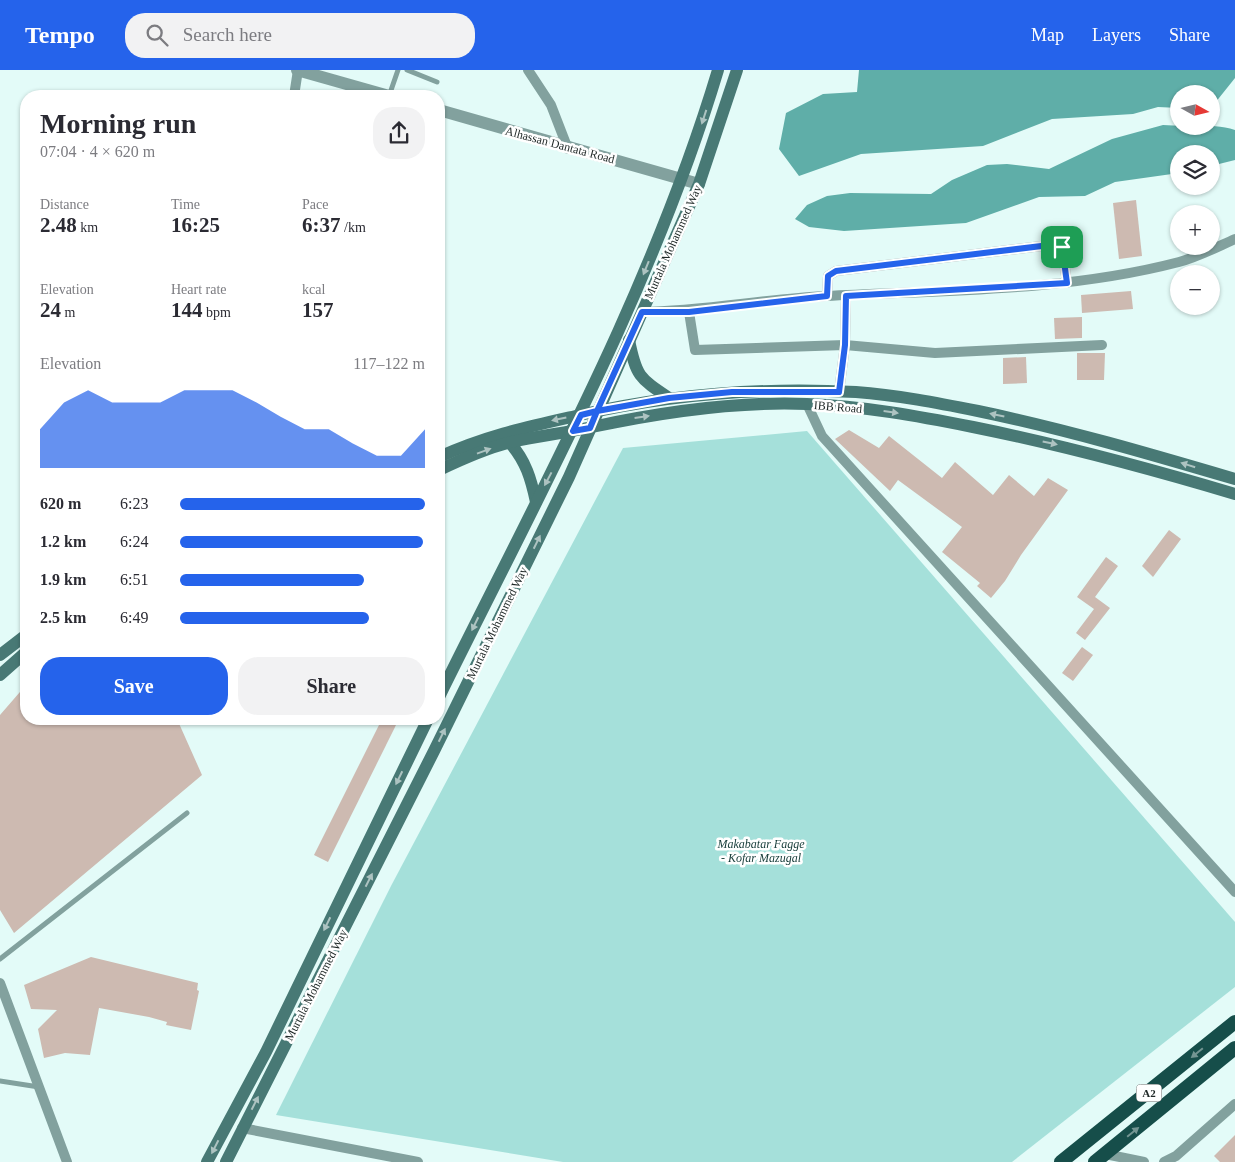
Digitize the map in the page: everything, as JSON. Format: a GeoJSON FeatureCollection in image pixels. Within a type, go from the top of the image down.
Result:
{"type":"FeatureCollection","features":[{"type":"Feature","properties":{"kind":"highway","name":"A2"},"geometry":{"type":"LineString","coordinates":[[1061,1162],[1235,1022]]}},
{"type":"Feature","properties":{"kind":"highway","name":"A2"},"geometry":{"type":"LineString","coordinates":[[1100,1158],[1235,1048]]}},
{"type":"Feature","properties":{"kind":"main road","name":"Murtala Mohammed Way"},"geometry":{"type":"LineString","coordinates":[[445,685],[581,415],[683,178],[718,70]]}},
{"type":"Feature","properties":{"kind":"main road","name":"Murtala Mohammed Way"},"geometry":{"type":"LineString","coordinates":[[226,1162],[356,907],[512,593],[590,428],[699,184],[737,70]]}},
{"type":"Feature","properties":{"kind":"main road"},"geometry":{"type":"LineString","coordinates":[[629,340],[637,373],[643,381],[669,398]]}},
{"type":"Feature","properties":{"kind":"main road","name":"IBB Road"},"geometry":{"type":"LineString","coordinates":[[445,454],[491,435],[597,411],[669,398],[758,391],[839,392],[912,399],[1020,420],[1132,449],[1235,479]]}},
{"type":"Feature","properties":{"kind":"main road","name":"IBB Road"},"geometry":{"type":"LineString","coordinates":[[445,467],[510,442],[590,428],[631,418],[723,407],[807,404],[860,408],[916,416],[1054,444],[1142,466],[1235,494]]}},
{"type":"Feature","properties":{"kind":"main road"},"geometry":{"type":"LineString","coordinates":[[510,442],[527,467],[536,502]]}},
{"type":"Feature","properties":{"kind":"main road"},"geometry":{"type":"LineString","coordinates":[[0,655],[20,640]]}},
{"type":"Feature","properties":{"kind":"main road"},"geometry":{"type":"LineString","coordinates":[[0,675],[20,657]]}},
{"type":"Feature","properties":{"kind":"main road","name":"Murtala Mohammed Way"},"geometry":{"type":"LineString","coordinates":[[207,1162],[266,1052],[339,898],[425,725]]}},
{"type":"Feature","properties":{"kind":"main road"},"geometry":{"type":"LineString","coordinates":[[339,898],[356,907]]}},
{"type":"Feature","properties":{"kind":"street"},"geometry":{"type":"LineString","coordinates":[[295,90],[297,70],[326,74],[372,90]]}},
{"type":"Feature","properties":{"kind":"street"},"geometry":{"type":"LineString","coordinates":[[528,70],[551,105],[568,149]]}},
{"type":"Feature","properties":{"kind":"street","name":"Alhassan Dantata Road"},"geometry":{"type":"LineString","coordinates":[[445,112],[568,149],[683,178],[699,184]]}},
{"type":"Feature","properties":{"kind":"street"},"geometry":{"type":"LineString","coordinates":[[642,312],[689,312],[827,296],[1067,283],[1180,262],[1235,239]]}},
{"type":"Feature","properties":{"kind":"street"},"geometry":{"type":"LineString","coordinates":[[827,296],[828,276],[836,271],[1058,244],[1062,247],[1067,283]]}},
{"type":"Feature","properties":{"kind":"street"},"geometry":{"type":"LineString","coordinates":[[839,392],[845,345],[846,296]]}},
{"type":"Feature","properties":{"kind":"street"},"geometry":{"type":"LineString","coordinates":[[689,312],[694,350],[845,345],[935,353],[1102,345]]}},
{"type":"Feature","properties":{"kind":"street"},"geometry":{"type":"LineString","coordinates":[[807,404],[822,436],[1235,892]]}},
{"type":"Feature","properties":{"kind":"street"},"geometry":{"type":"LineString","coordinates":[[0,983],[67,1162]]}},
{"type":"Feature","properties":{"kind":"street"},"geometry":{"type":"LineString","coordinates":[[1164,1162],[1180,1159],[1235,1104]]}},
{"type":"Feature","properties":{"kind":"street"},"geometry":{"type":"LineString","coordinates":[[242,1128],[418,1162]]}},
{"type":"Feature","properties":{"kind":"street"},"geometry":{"type":"LineString","coordinates":[[1100,1158],[1144,1162]]}},
{"type":"Feature","properties":{"kind":"lane"},"geometry":{"type":"LineString","coordinates":[[391,90],[398,70]]}},
{"type":"Feature","properties":{"kind":"lane"},"geometry":{"type":"LineString","coordinates":[[407,70],[437,82]]}},
{"type":"Feature","properties":{"kind":"lane"},"geometry":{"type":"LineString","coordinates":[[0,959],[187,813]]}},
{"type":"Feature","properties":{"kind":"lane"},"geometry":{"type":"LineString","coordinates":[[0,1081],[40,1087]]}},
{"type":"Feature","properties":{"kind":"green space","name":"Makabatar Fagge - Kofar Mazugal"},"geometry":{"type":"Polygon","coordinates":[[[807,431],[1235,922],[1235,987],[1012,1162],[563,1162],[276,1115],[391,886],[623,448],[807,431]]]}},
{"type":"Feature","properties":{"kind":"shaded area"},"geometry":{"type":"Polygon","coordinates":[[[859,70],[1235,70],[1235,78],[1220,97],[1220,85],[1170,85],[1170,108],[1158,107],[1133,114],[1052,119],[983,146],[861,154],[799,176],[779,149],[786,113],[823,94],[857,92],[859,70]]]}},
{"type":"Feature","properties":{"kind":"shaded area"},"geometry":{"type":"Polygon","coordinates":[[[1163,125],[1170,125],[1170,135],[1220,135],[1220,127],[1226,128],[1235,130],[1235,160],[1220,164],[1220,145],[1170,145],[1170,174],[1115,182],[1085,196],[1039,197],[966,223],[844,231],[809,227],[795,219],[807,205],[827,196],[850,193],[931,194],[952,180],[987,165],[1007,164],[1049,169],[1112,139],[1163,125]]]}},
{"type":"Feature","properties":{"kind":"building"},"geometry":{"type":"Polygon","coordinates":[[[1136,200],[1142,256],[1119,259],[1113,203],[1136,200]]]}},
{"type":"Feature","properties":{"kind":"building"},"geometry":{"type":"Polygon","coordinates":[[[1131,291],[1133,309],[1082,313],[1081,295],[1131,291]]]}},
{"type":"Feature","properties":{"kind":"building"},"geometry":{"type":"Polygon","coordinates":[[[1082,317],[1082,338],[1055,339],[1054,318],[1082,317]]]}},
{"type":"Feature","properties":{"kind":"building"},"geometry":{"type":"Polygon","coordinates":[[[1077,353],[1105,353],[1104,380],[1077,380],[1077,353]]]}},
{"type":"Feature","properties":{"kind":"building"},"geometry":{"type":"Polygon","coordinates":[[[1026,357],[1027,383],[1003,384],[1003,358],[1026,357]]]}},
{"type":"Feature","properties":{"kind":"building"},"geometry":{"type":"Polygon","coordinates":[[[849,430],[879,448],[889,436],[942,478],[955,462],[993,495],[1009,475],[1034,496],[1048,478],[1068,490],[1021,555],[1005,581],[991,598],[977,586],[980,583],[942,552],[962,527],[898,480],[890,491],[835,439],[849,430]]]}},
{"type":"Feature","properties":{"kind":"building"},"geometry":{"type":"Polygon","coordinates":[[[1169,530],[1181,539],[1153,577],[1142,566],[1169,530]]]}},
{"type":"Feature","properties":{"kind":"building"},"geometry":{"type":"Polygon","coordinates":[[[1106,557],[1118,566],[1095,597],[1110,608],[1085,640],[1076,633],[1094,609],[1077,597],[1106,557]]]}},
{"type":"Feature","properties":{"kind":"building"},"geometry":{"type":"Polygon","coordinates":[[[1082,647],[1093,655],[1073,681],[1062,673],[1082,647]]]}},
{"type":"Feature","properties":{"kind":"building"},"geometry":{"type":"Polygon","coordinates":[[[20,692],[20,725],[180,725],[202,775],[14,933],[0,910],[0,715],[20,692]]]}},
{"type":"Feature","properties":{"kind":"building"},"geometry":{"type":"Polygon","coordinates":[[[379,725],[396,725],[328,862],[314,855],[379,725]]]}},
{"type":"Feature","properties":{"kind":"building"},"geometry":{"type":"Polygon","coordinates":[[[91,957],[198,983],[197,990],[199,991],[191,1030],[166,1025],[167,1022],[149,1017],[99,1008],[90,1055],[65,1053],[44,1058],[38,1029],[57,1010],[31,1009],[24,985],[91,957]]]}},
{"type":"Feature","properties":{"kind":"building"},"geometry":{"type":"Polygon","coordinates":[[[1235,1135],[1235,1162],[1220,1162],[1214,1156],[1235,1135]]]}},
{"type":"Feature","properties":{"kind":"route"},"geometry":{"type":"LineString","coordinates":[[1062,247],[1058,244],[836,271],[828,276],[827,296],[689,312],[642,312],[597,411],[581,415],[573,431],[590,428],[597,411],[669,398],[758,391],[839,392],[845,345],[846,296],[1067,283],[1062,247]]}}]}
